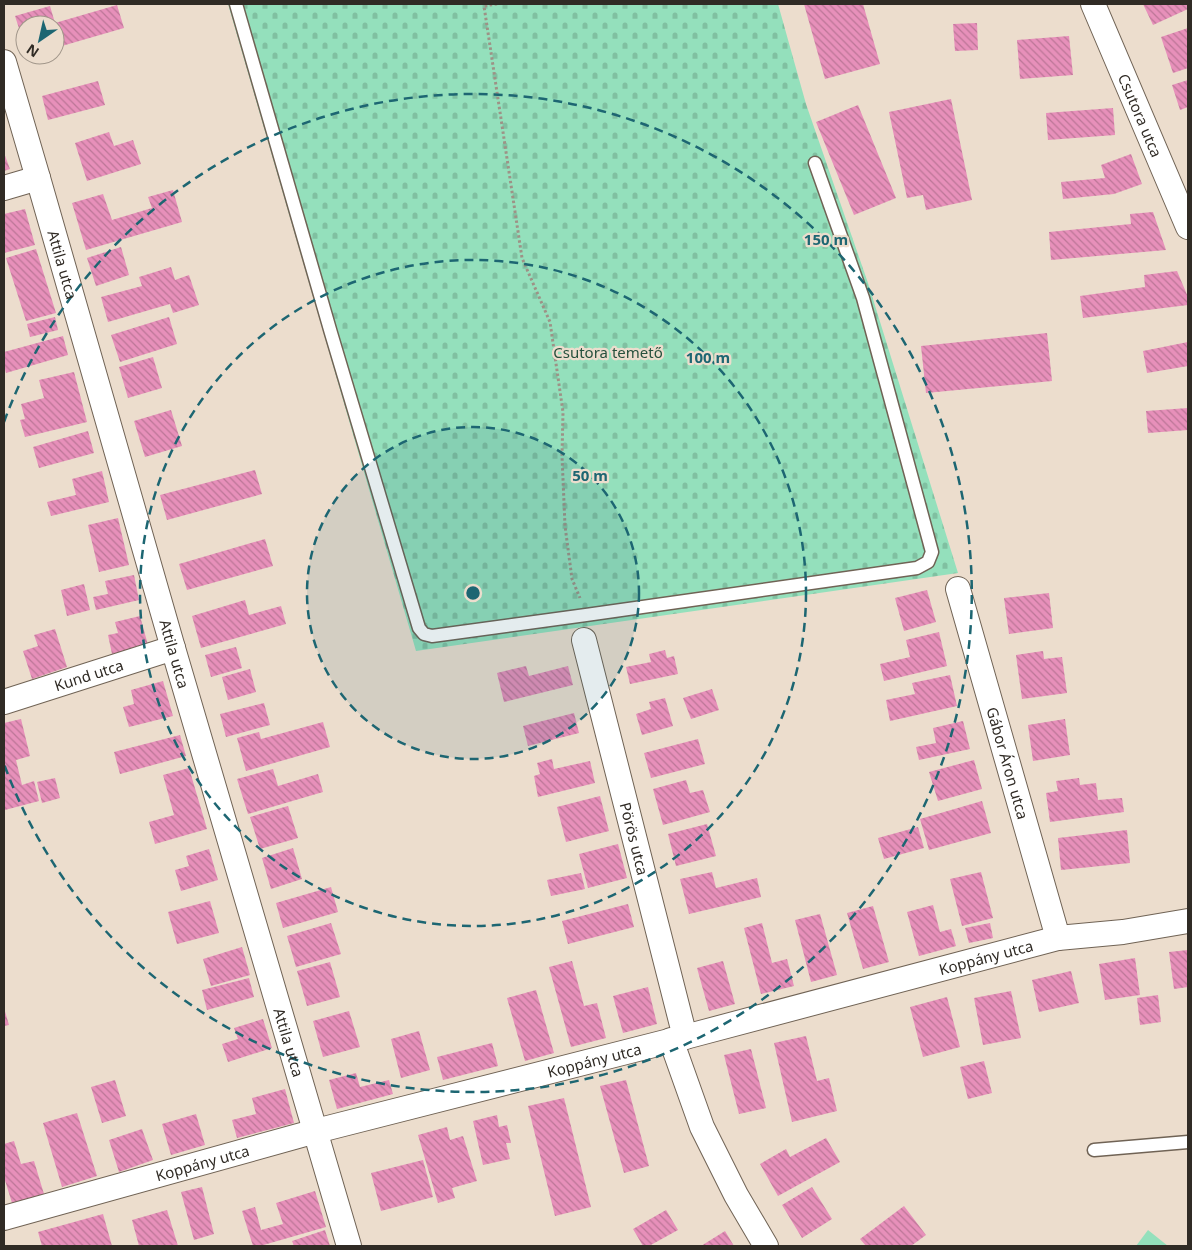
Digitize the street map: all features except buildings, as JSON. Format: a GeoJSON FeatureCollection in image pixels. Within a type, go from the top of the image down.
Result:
{"type":"FeatureCollection","features":[{"type":"Feature","properties":{"kind":"street","name":"Csutora utca"},"geometry":{"type":"LineString","coordinates":[[1093,4],[1188,227]]}},
{"type":"Feature","properties":{"kind":"street","name":"Attila utca"},"geometry":{"type":"LineString","coordinates":[[4,62],[173,648],[349,1246]]}},
{"type":"Feature","properties":{"kind":"street"},"geometry":{"type":"LineString","coordinates":[[4,188],[38,178]]}},
{"type":"Feature","properties":{"kind":"street","name":"Gábor Áron utca"},"geometry":{"type":"LineString","coordinates":[[958,590],[1058,938]]}},
{"type":"Feature","properties":{"kind":"street","name":"Pörös utca"},"geometry":{"type":"LineString","coordinates":[[584,640],[678,1039],[702,1127],[736,1195],[766,1246]]}},
{"type":"Feature","properties":{"kind":"street","name":"Kund utca"},"geometry":{"type":"LineString","coordinates":[[4,702],[173,648]]}},
{"type":"Feature","properties":{"kind":"street","name":"Koppány utca"},"geometry":{"type":"LineString","coordinates":[[4,1218],[316,1130],[678,1039],[1058,938],[1123,932],[1188,921]]}},
{"type":"Feature","properties":{"kind":"lane"},"geometry":{"type":"LineString","coordinates":[[236,4],[419,628],[424,634],[432,636],[586,616],[917,568],[928,562],[932,552],[863,298],[815,162]]}},
{"type":"Feature","properties":{"kind":"lane"},"geometry":{"type":"LineString","coordinates":[[1094,1150],[1188,1142]]}},
{"type":"Feature","properties":{"kind":"path"},"geometry":{"type":"LineString","coordinates":[[497,4],[484,6],[522,258],[550,322],[564,412],[562,456],[565,526],[572,579],[586,616]]}},
{"type":"Feature","properties":{"kind":"green space","name":"Csutora temető"},"geometry":{"type":"Polygon","coordinates":[[[228,4],[778,4],[806,104],[868,283],[958,573],[416,651],[228,4]]]}},
{"type":"Feature","properties":{"kind":"green space"},"geometry":{"type":"Polygon","coordinates":[[[1148,1230],[1168,1246],[1136,1246],[1148,1230]]]}}]}
